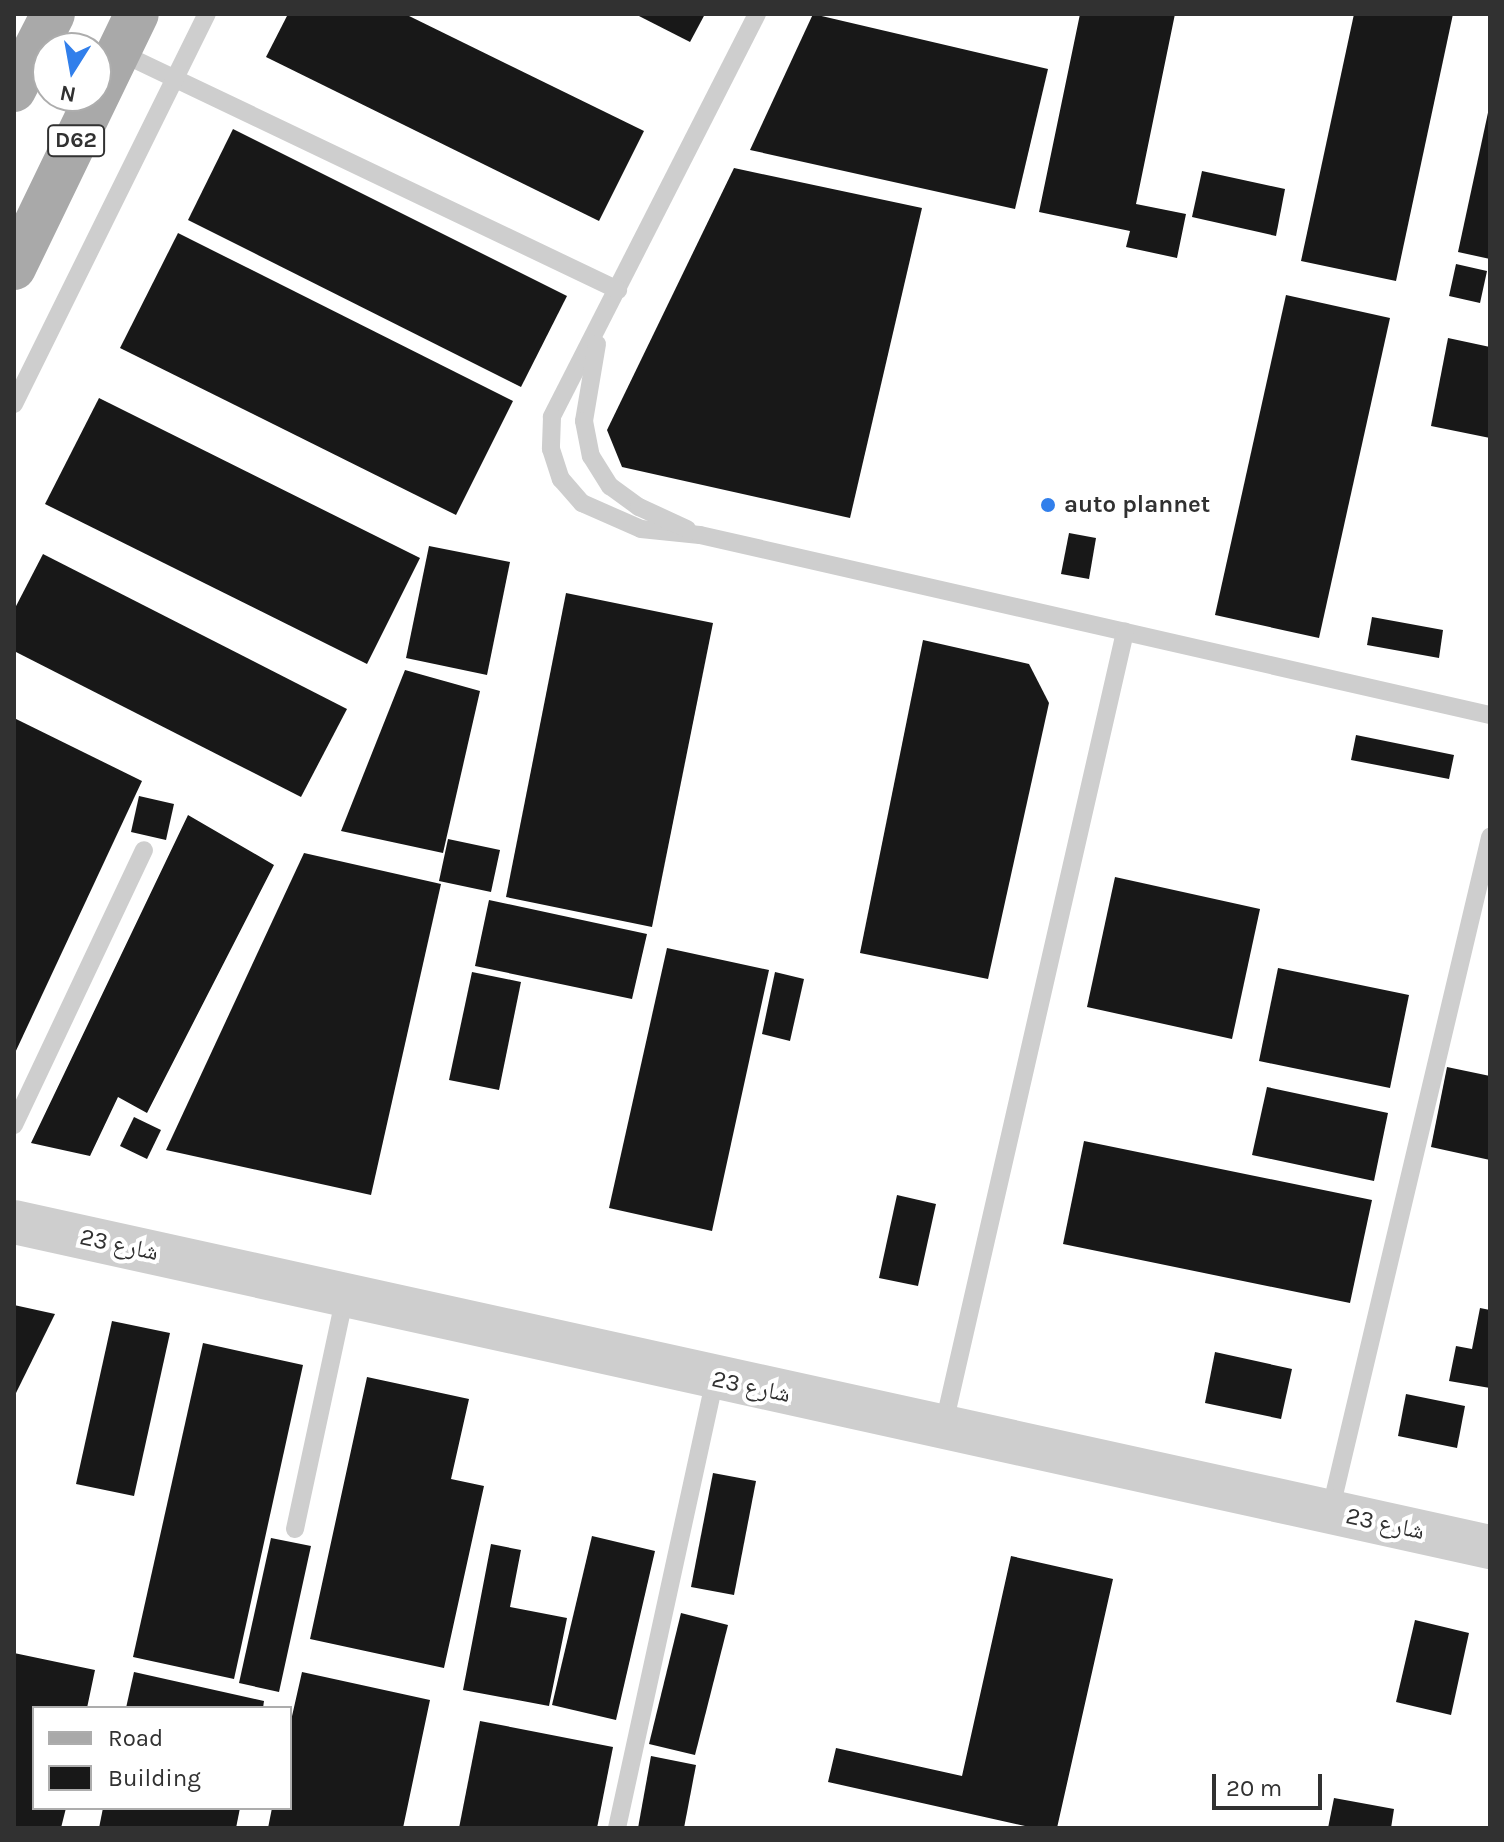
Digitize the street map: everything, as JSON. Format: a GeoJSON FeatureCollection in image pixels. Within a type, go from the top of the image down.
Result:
{"type":"FeatureCollection","features":[{"type":"Feature","properties":{"kind":"main road"},"geometry":{"type":"LineString","coordinates":[[14,90],[53,14]]}},
{"type":"Feature","properties":{"kind":"main road","name":"D62"},"geometry":{"type":"LineString","coordinates":[[14,268],[128,33]]}},
{"type":"Feature","properties":{"kind":"street","name":"شارع 23"},"geometry":{"type":"LineString","coordinates":[[14,1222],[715,1380],[1490,1547]]}},
{"type":"Feature","properties":{"kind":"lane"},"geometry":{"type":"LineString","coordinates":[[14,404],[207,14]]}},
{"type":"Feature","properties":{"kind":"lane"},"geometry":{"type":"LineString","coordinates":[[757,14],[600,329],[552,417],[551,449],[561,479],[582,503],[610,518],[641,529],[700,535],[1490,715]]}},
{"type":"Feature","properties":{"kind":"lane"},"geometry":{"type":"LineString","coordinates":[[128,33],[176,79],[618,290]]}},
{"type":"Feature","properties":{"kind":"lane"},"geometry":{"type":"LineString","coordinates":[[600,329],[584,421],[591,456],[610,486],[639,507],[700,535]]}},
{"type":"Feature","properties":{"kind":"lane"},"geometry":{"type":"LineString","coordinates":[[943,1428],[1125,632]]}},
{"type":"Feature","properties":{"kind":"lane"},"geometry":{"type":"LineString","coordinates":[[1330,1512],[1490,837]]}},
{"type":"Feature","properties":{"kind":"lane"},"geometry":{"type":"LineString","coordinates":[[14,1125],[144,850]]}},
{"type":"Feature","properties":{"kind":"lane"},"geometry":{"type":"LineString","coordinates":[[295,1529],[345,1295]]}},
{"type":"Feature","properties":{"kind":"lane"},"geometry":{"type":"LineString","coordinates":[[617,1828],[715,1380]]}},
{"type":"Feature","properties":{"kind":"building"},"geometry":{"type":"Polygon","coordinates":[[[288,14],[405,14],[644,131],[599,221],[266,57],[288,14]]]}},
{"type":"Feature","properties":{"kind":"building"},"geometry":{"type":"Polygon","coordinates":[[[635,14],[705,14],[690,42],[635,14]]]}},
{"type":"Feature","properties":{"kind":"building"},"geometry":{"type":"Polygon","coordinates":[[[813,14],[1048,69],[1015,209],[750,150],[813,14]]]}},
{"type":"Feature","properties":{"kind":"building"},"geometry":{"type":"Polygon","coordinates":[[[1080,14],[1175,14],[1136,204],[1186,214],[1177,258],[1126,247],[1130,231],[1039,212],[1080,14]]]}},
{"type":"Feature","properties":{"kind":"building"},"geometry":{"type":"Polygon","coordinates":[[[1354,14],[1453,14],[1396,281],[1301,261],[1354,14]]]}},
{"type":"Feature","properties":{"kind":"building"},"geometry":{"type":"Polygon","coordinates":[[[1490,108],[1490,259],[1458,252],[1490,108]]]}},
{"type":"Feature","properties":{"kind":"building"},"geometry":{"type":"Polygon","coordinates":[[[233,129],[567,296],[521,387],[188,220],[233,129]]]}},
{"type":"Feature","properties":{"kind":"building"},"geometry":{"type":"Polygon","coordinates":[[[734,168],[922,208],[850,518],[622,467],[607,430],[734,168]]]}},
{"type":"Feature","properties":{"kind":"building"},"geometry":{"type":"Polygon","coordinates":[[[1202,171],[1285,189],[1276,236],[1192,217],[1202,171]]]}},
{"type":"Feature","properties":{"kind":"building"},"geometry":{"type":"Polygon","coordinates":[[[178,233],[513,401],[456,515],[120,348],[178,233]]]}},
{"type":"Feature","properties":{"kind":"building"},"geometry":{"type":"Polygon","coordinates":[[[1456,264],[1487,271],[1480,303],[1449,296],[1456,264]]]}},
{"type":"Feature","properties":{"kind":"building"},"geometry":{"type":"Polygon","coordinates":[[[1286,295],[1390,318],[1319,638],[1215,615],[1286,295]]]}},
{"type":"Feature","properties":{"kind":"building"},"geometry":{"type":"Polygon","coordinates":[[[1448,338],[1490,347],[1490,438],[1431,426],[1448,338]]]}},
{"type":"Feature","properties":{"kind":"building"},"geometry":{"type":"Polygon","coordinates":[[[99,398],[420,558],[367,664],[45,504],[99,398]]]}},
{"type":"Feature","properties":{"kind":"building"},"geometry":{"type":"Polygon","coordinates":[[[1069,533],[1096,538],[1089,579],[1061,574],[1069,533]]]}},
{"type":"Feature","properties":{"kind":"building"},"geometry":{"type":"Polygon","coordinates":[[[429,546],[510,562],[487,675],[406,658],[429,546]]]}},
{"type":"Feature","properties":{"kind":"building"},"geometry":{"type":"Polygon","coordinates":[[[43,554],[347,709],[301,797],[14,651],[14,610],[43,554]]]}},
{"type":"Feature","properties":{"kind":"building"},"geometry":{"type":"Polygon","coordinates":[[[566,593],[713,623],[652,927],[506,897],[566,593]]]}},
{"type":"Feature","properties":{"kind":"building"},"geometry":{"type":"Polygon","coordinates":[[[1372,617],[1443,630],[1439,658],[1367,645],[1372,617]]]}},
{"type":"Feature","properties":{"kind":"building"},"geometry":{"type":"Polygon","coordinates":[[[923,640],[1029,664],[1049,703],[988,979],[860,953],[923,640]]]}},
{"type":"Feature","properties":{"kind":"building"},"geometry":{"type":"Polygon","coordinates":[[[405,670],[480,691],[443,853],[341,831],[405,670]]]}},
{"type":"Feature","properties":{"kind":"building"},"geometry":{"type":"Polygon","coordinates":[[[14,718],[142,781],[14,1055],[14,718]]]}},
{"type":"Feature","properties":{"kind":"building"},"geometry":{"type":"Polygon","coordinates":[[[1356,735],[1454,755],[1449,779],[1351,760],[1356,735]]]}},
{"type":"Feature","properties":{"kind":"building"},"geometry":{"type":"Polygon","coordinates":[[[139,796],[174,804],[166,840],[131,832],[139,796]]]}},
{"type":"Feature","properties":{"kind":"building"},"geometry":{"type":"Polygon","coordinates":[[[188,815],[274,865],[147,1113],[118,1097],[90,1156],[31,1143],[188,815]]]}},
{"type":"Feature","properties":{"kind":"building"},"geometry":{"type":"Polygon","coordinates":[[[448,839],[500,850],[491,892],[439,881],[448,839]]]}},
{"type":"Feature","properties":{"kind":"building"},"geometry":{"type":"Polygon","coordinates":[[[304,853],[441,884],[371,1195],[166,1150],[304,853]]]}},
{"type":"Feature","properties":{"kind":"building"},"geometry":{"type":"Polygon","coordinates":[[[1115,877],[1260,909],[1232,1039],[1087,1007],[1115,877]]]}},
{"type":"Feature","properties":{"kind":"building"},"geometry":{"type":"Polygon","coordinates":[[[489,900],[647,934],[632,999],[475,966],[489,900]]]}},
{"type":"Feature","properties":{"kind":"building"},"geometry":{"type":"Polygon","coordinates":[[[667,948],[769,970],[712,1231],[609,1208],[667,948]]]}},
{"type":"Feature","properties":{"kind":"building"},"geometry":{"type":"Polygon","coordinates":[[[1278,968],[1409,995],[1390,1088],[1259,1061],[1278,968]]]}},
{"type":"Feature","properties":{"kind":"building"},"geometry":{"type":"Polygon","coordinates":[[[472,972],[521,982],[499,1090],[449,1080],[472,972]]]}},
{"type":"Feature","properties":{"kind":"building"},"geometry":{"type":"Polygon","coordinates":[[[775,972],[804,979],[790,1041],[762,1034],[775,972]]]}},
{"type":"Feature","properties":{"kind":"building"},"geometry":{"type":"Polygon","coordinates":[[[1447,1067],[1490,1076],[1490,1160],[1431,1147],[1447,1067]]]}},
{"type":"Feature","properties":{"kind":"building"},"geometry":{"type":"Polygon","coordinates":[[[1267,1087],[1388,1113],[1374,1181],[1252,1155],[1267,1087]]]}},
{"type":"Feature","properties":{"kind":"building"},"geometry":{"type":"Polygon","coordinates":[[[134,1117],[161,1130],[147,1159],[120,1146],[134,1117]]]}},
{"type":"Feature","properties":{"kind":"building"},"geometry":{"type":"Polygon","coordinates":[[[1084,1141],[1372,1200],[1350,1303],[1063,1244],[1084,1141]]]}},
{"type":"Feature","properties":{"kind":"building"},"geometry":{"type":"Polygon","coordinates":[[[897,1195],[936,1204],[918,1286],[879,1278],[897,1195]]]}},
{"type":"Feature","properties":{"kind":"building"},"geometry":{"type":"Polygon","coordinates":[[[14,1305],[55,1314],[14,1397],[14,1305]]]}},
{"type":"Feature","properties":{"kind":"building"},"geometry":{"type":"Polygon","coordinates":[[[1480,1308],[1490,1310],[1490,1388],[1449,1381],[1456,1346],[1472,1349],[1480,1308]]]}},
{"type":"Feature","properties":{"kind":"building"},"geometry":{"type":"Polygon","coordinates":[[[112,1321],[170,1333],[134,1496],[76,1484],[112,1321]]]}},
{"type":"Feature","properties":{"kind":"building"},"geometry":{"type":"Polygon","coordinates":[[[203,1343],[303,1365],[234,1679],[133,1657],[203,1343]]]}},
{"type":"Feature","properties":{"kind":"building"},"geometry":{"type":"Polygon","coordinates":[[[1215,1352],[1292,1369],[1281,1419],[1205,1403],[1215,1352]]]}},
{"type":"Feature","properties":{"kind":"building"},"geometry":{"type":"Polygon","coordinates":[[[367,1377],[469,1399],[451,1479],[484,1486],[444,1668],[310,1639],[367,1377]]]}},
{"type":"Feature","properties":{"kind":"building"},"geometry":{"type":"Polygon","coordinates":[[[1406,1394],[1465,1406],[1457,1448],[1398,1436],[1406,1394]]]}},
{"type":"Feature","properties":{"kind":"building"},"geometry":{"type":"Polygon","coordinates":[[[713,1473],[756,1481],[734,1595],[691,1587],[713,1473]]]}},
{"type":"Feature","properties":{"kind":"building"},"geometry":{"type":"Polygon","coordinates":[[[592,1536],[655,1551],[616,1720],[552,1705],[592,1536]]]}},
{"type":"Feature","properties":{"kind":"building"},"geometry":{"type":"Polygon","coordinates":[[[271,1538],[311,1546],[279,1692],[239,1683],[271,1538]]]}},
{"type":"Feature","properties":{"kind":"building"},"geometry":{"type":"Polygon","coordinates":[[[491,1544],[521,1550],[510,1607],[567,1618],[549,1706],[463,1690],[491,1544]]]}},
{"type":"Feature","properties":{"kind":"building"},"geometry":{"type":"Polygon","coordinates":[[[1011,1556],[1113,1579],[1057,1828],[1034,1828],[828,1782],[836,1748],[962,1776],[1011,1556]]]}},
{"type":"Feature","properties":{"kind":"building"},"geometry":{"type":"Polygon","coordinates":[[[681,1613],[728,1625],[695,1755],[649,1744],[681,1613]]]}},
{"type":"Feature","properties":{"kind":"building"},"geometry":{"type":"Polygon","coordinates":[[[1415,1620],[1469,1633],[1451,1715],[1396,1702],[1415,1620]]]}},
{"type":"Feature","properties":{"kind":"building"},"geometry":{"type":"Polygon","coordinates":[[[14,1653],[95,1670],[87,1706],[32,1706],[32,1810],[66,1810],[61,1828],[14,1828],[14,1653]]]}},
{"type":"Feature","properties":{"kind":"building"},"geometry":{"type":"Polygon","coordinates":[[[134,1672],[264,1701],[263,1706],[126,1706],[134,1672]]]}},
{"type":"Feature","properties":{"kind":"building"},"geometry":{"type":"Polygon","coordinates":[[[302,1672],[430,1700],[403,1828],[268,1828],[272,1810],[292,1810],[292,1716],[302,1672]]]}},
{"type":"Feature","properties":{"kind":"building"},"geometry":{"type":"Polygon","coordinates":[[[480,1721],[613,1747],[597,1828],[459,1828],[480,1721]]]}},
{"type":"Feature","properties":{"kind":"building"},"geometry":{"type":"Polygon","coordinates":[[[651,1756],[696,1765],[684,1828],[638,1828],[651,1756]]]}},
{"type":"Feature","properties":{"kind":"building"},"geometry":{"type":"Polygon","coordinates":[[[1334,1798],[1394,1809],[1391,1828],[1328,1828],[1334,1798]]]}},
{"type":"Feature","properties":{"kind":"building"},"geometry":{"type":"Polygon","coordinates":[[[103,1810],[240,1810],[236,1828],[99,1828],[103,1810]]]}},
{"type":"Feature","properties":{"kind":"place","name":"auto plannet"},"geometry":{"type":"Point","coordinates":[1048,505]}}]}
